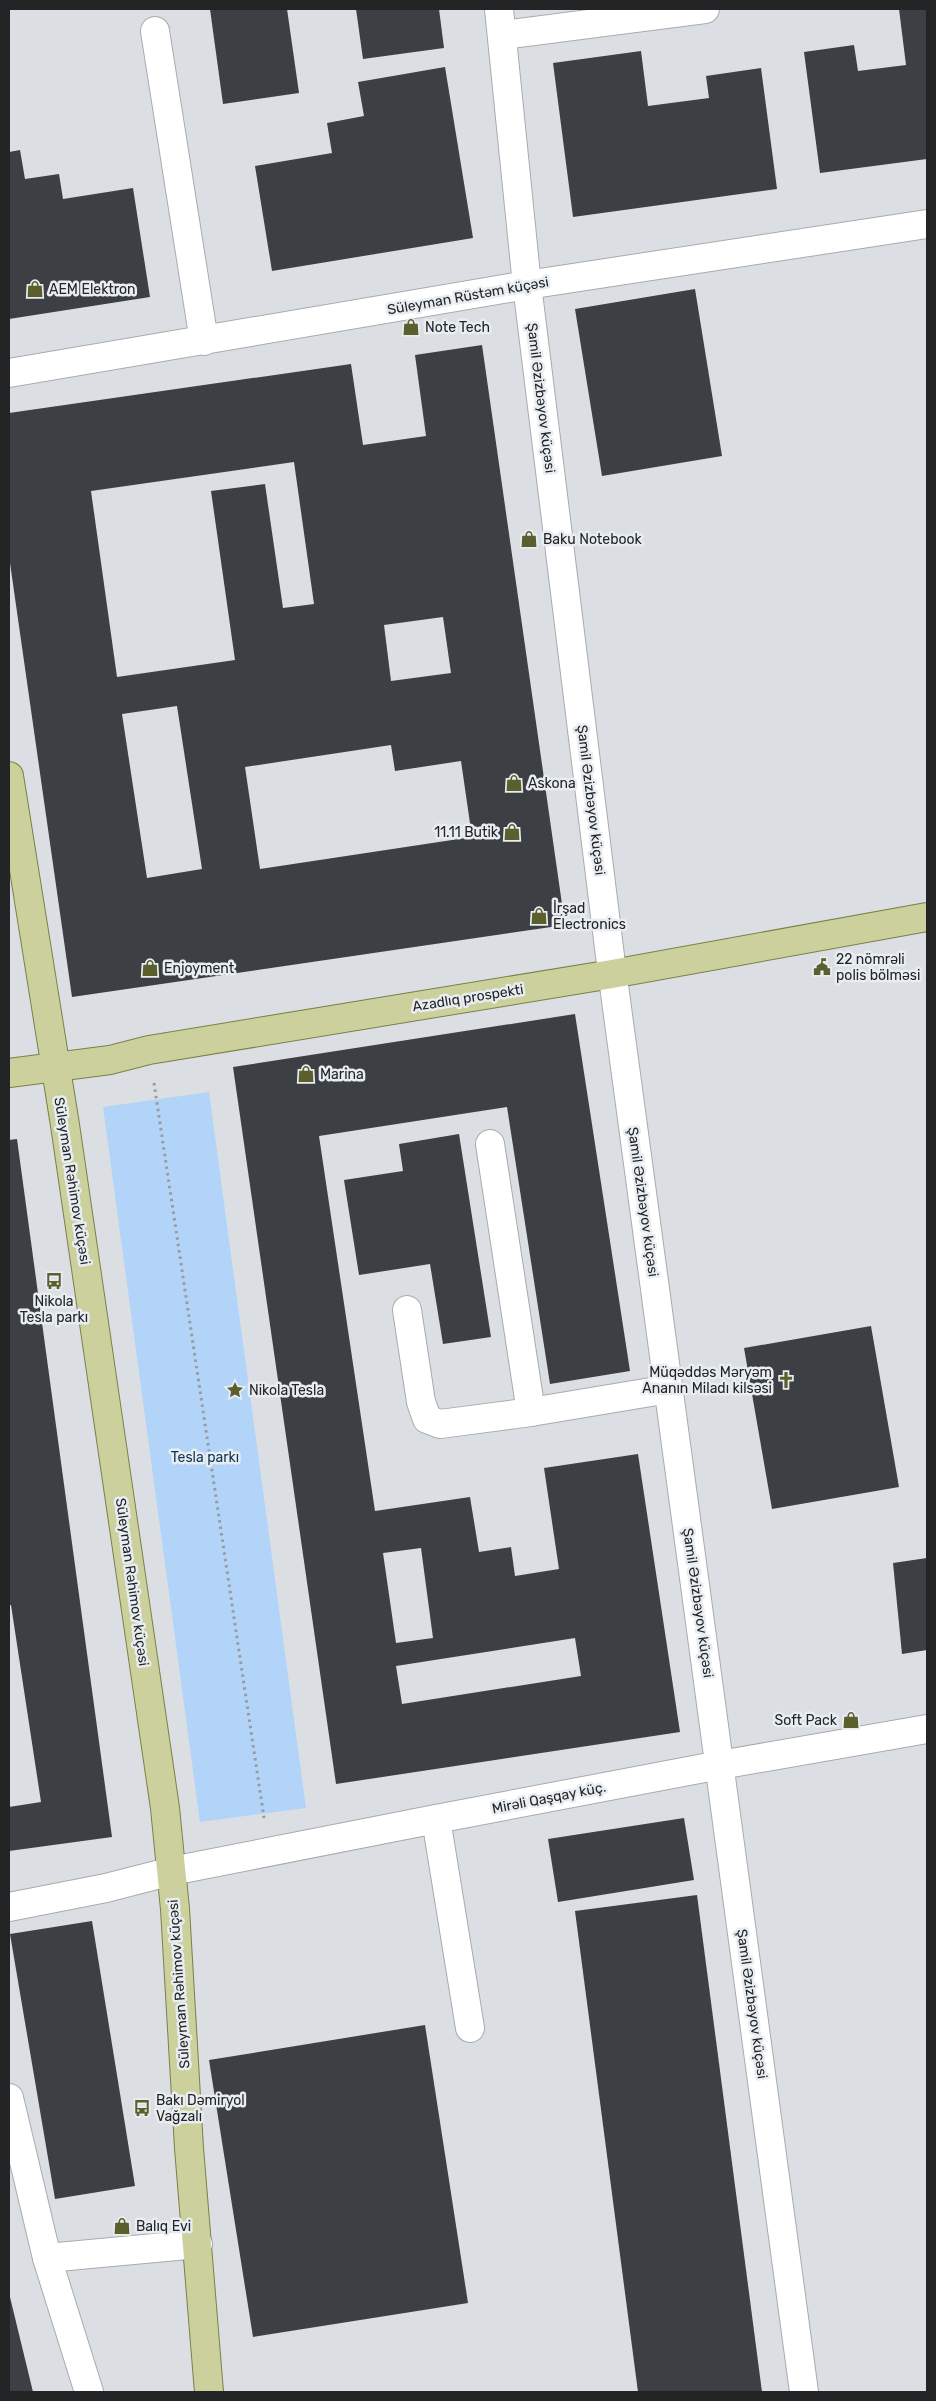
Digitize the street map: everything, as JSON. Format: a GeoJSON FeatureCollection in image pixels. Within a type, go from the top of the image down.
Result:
{"type":"FeatureCollection","features":[{"type":"Feature","properties":{"kind":"main road","name":"Süleyman Rəhimov küçəsi"},"geometry":{"type":"LineString","coordinates":[[9,776],[55,1068],[164,1799],[172,1871],[189,2148],[209,2392]]}},
{"type":"Feature","properties":{"kind":"main road","name":"Azadlıq prospekti"},"geometry":{"type":"LineString","coordinates":[[9,1073],[110,1060],[149,1050],[612,974],[927,917]]}},
{"type":"Feature","properties":{"kind":"street","name":"Şamil Əzizbəyov küçəsi"},"geometry":{"type":"LineString","coordinates":[[499,9],[527,285],[612,974],[804,2392]]}},
{"type":"Feature","properties":{"kind":"street"},"geometry":{"type":"LineString","coordinates":[[503,35],[705,9]]}},
{"type":"Feature","properties":{"kind":"street"},"geometry":{"type":"LineString","coordinates":[[155,31],[204,341]]}},
{"type":"Feature","properties":{"kind":"street","name":"Süleyman Rüstəm küçəsi"},"geometry":{"type":"LineString","coordinates":[[9,373],[527,285],[927,224]]}},
{"type":"Feature","properties":{"kind":"street"},"geometry":{"type":"LineString","coordinates":[[490,1144],[531,1412]]}},
{"type":"Feature","properties":{"kind":"street"},"geometry":{"type":"LineString","coordinates":[[407,1310],[421,1402],[428,1419],[440,1424],[531,1412],[669,1389]]}},
{"type":"Feature","properties":{"kind":"street","name":"Mirəli Qaşqay küç."},"geometry":{"type":"LineString","coordinates":[[9,1907],[106,1888],[172,1871],[436,1819],[720,1765],[927,1729]]}},
{"type":"Feature","properties":{"kind":"street"},"geometry":{"type":"LineString","coordinates":[[436,1819],[470,2028]]}},
{"type":"Feature","properties":{"kind":"street"},"geometry":{"type":"LineString","coordinates":[[9,2098],[47,2258],[89,2392]]}},
{"type":"Feature","properties":{"kind":"street"},"geometry":{"type":"LineString","coordinates":[[47,2258],[198,2244]]}},
{"type":"Feature","properties":{"kind":"path"},"geometry":{"type":"LineString","coordinates":[[149,1050],[269,1853]]}},
{"type":"Feature","properties":{"kind":"green space","name":"Tesla parkı"},"geometry":{"type":"Polygon","coordinates":[[[209,1092],[306,1808],[200,1822],[103,1107],[209,1092]]]}},
{"type":"Feature","properties":{"kind":"building"},"geometry":{"type":"Polygon","coordinates":[[[210,9],[287,9],[299,93],[223,104],[210,9]]]}},
{"type":"Feature","properties":{"kind":"building"},"geometry":{"type":"Polygon","coordinates":[[[356,9],[439,9],[444,48],[363,59],[356,9]]]}},
{"type":"Feature","properties":{"kind":"building"},"geometry":{"type":"Polygon","coordinates":[[[899,9],[927,9],[927,159],[820,173],[804,52],[854,45],[858,71],[906,65],[899,9]]]}},
{"type":"Feature","properties":{"kind":"building"},"geometry":{"type":"Polygon","coordinates":[[[641,51],[648,106],[709,98],[706,76],[761,68],[777,189],[573,217],[553,63],[641,51]]]}},
{"type":"Feature","properties":{"kind":"building"},"geometry":{"type":"Polygon","coordinates":[[[445,67],[473,238],[272,271],[255,166],[332,153],[327,123],[364,116],[358,82],[445,67]]]}},
{"type":"Feature","properties":{"kind":"building"},"geometry":{"type":"Polygon","coordinates":[[[20,150],[25,179],[59,174],[63,199],[133,188],[150,297],[9,319],[9,152],[20,150]]]}},
{"type":"Feature","properties":{"kind":"building"},"geometry":{"type":"Polygon","coordinates":[[[695,289],[722,456],[602,476],[575,309],[695,289]]]}},
{"type":"Feature","properties":{"kind":"building"},"geometry":{"type":"Polygon","coordinates":[[[482,345],[565,925],[72,997],[9,556],[9,413],[351,364],[363,445],[426,436],[415,355],[482,345]],[[294,462],[91,491],[117,677],[235,660],[211,491],[265,484],[283,608],[314,604],[294,462]],[[443,617],[384,625],[391,681],[451,673],[443,617]],[[177,706],[122,714],[147,878],[202,869],[177,706]],[[391,745],[245,767],[260,869],[472,837],[461,761],[395,771],[391,745]]]}},
{"type":"Feature","properties":{"kind":"building"},"geometry":{"type":"Polygon","coordinates":[[[575,1014],[630,1371],[550,1384],[507,1107],[319,1136],[375,1511],[470,1497],[479,1552],[511,1547],[515,1576],[559,1569],[544,1468],[638,1454],[680,1732],[336,1784],[233,1067],[575,1014]],[[421,1548],[383,1553],[396,1643],[433,1638],[421,1548]],[[575,1638],[396,1666],[402,1704],[581,1676],[575,1638]]]}},
{"type":"Feature","properties":{"kind":"building"},"geometry":{"type":"Polygon","coordinates":[[[459,1134],[491,1337],[443,1344],[430,1264],[359,1275],[344,1180],[403,1171],[399,1144],[459,1134]]]}},
{"type":"Feature","properties":{"kind":"building"},"geometry":{"type":"Polygon","coordinates":[[[17,1139],[112,1837],[9,1851],[9,1807],[41,1802],[11,1605],[9,1605],[9,1140],[17,1139]]]}},
{"type":"Feature","properties":{"kind":"building"},"geometry":{"type":"Polygon","coordinates":[[[871,1326],[899,1487],[772,1509],[744,1348],[871,1326]]]}},
{"type":"Feature","properties":{"kind":"building"},"geometry":{"type":"Polygon","coordinates":[[[927,1558],[927,1650],[902,1654],[893,1563],[927,1558]]]}},
{"type":"Feature","properties":{"kind":"building"},"geometry":{"type":"Polygon","coordinates":[[[684,1818],[694,1880],[558,1902],[548,1839],[684,1818]]]}},
{"type":"Feature","properties":{"kind":"building"},"geometry":{"type":"Polygon","coordinates":[[[697,1895],[762,2392],[638,2392],[575,1911],[697,1895]]]}},
{"type":"Feature","properties":{"kind":"building"},"geometry":{"type":"Polygon","coordinates":[[[92,1921],[135,2186],[55,2199],[10,1934],[92,1921]]]}},
{"type":"Feature","properties":{"kind":"building"},"geometry":{"type":"Polygon","coordinates":[[[425,2025],[468,2303],[253,2337],[209,2060],[425,2025]]]}},
{"type":"Feature","properties":{"kind":"building"},"geometry":{"type":"Polygon","coordinates":[[[9,2293],[33,2392],[9,2392],[9,2293]]]}},
{"type":"Feature","properties":{"kind":"place","name":"AEM Elektron"},"geometry":{"type":"Point","coordinates":[35,289]}},
{"type":"Feature","properties":{"kind":"place","name":"Note Tech"},"geometry":{"type":"Point","coordinates":[411,327]}},
{"type":"Feature","properties":{"kind":"place","name":"Baku Notebook"},"geometry":{"type":"Point","coordinates":[529,539]}},
{"type":"Feature","properties":{"kind":"place","name":"Askona"},"geometry":{"type":"Point","coordinates":[514,783]}},
{"type":"Feature","properties":{"kind":"place","name":"11.11 Butik"},"geometry":{"type":"Point","coordinates":[512,832]}},
{"type":"Feature","properties":{"kind":"place","name":"İrşad Electronics"},"geometry":{"type":"Point","coordinates":[539,916]}},
{"type":"Feature","properties":{"kind":"place","name":"22 nömrəli polis bölməsi"},"geometry":{"type":"Point","coordinates":[822,967]}},
{"type":"Feature","properties":{"kind":"place","name":"Enjoyment"},"geometry":{"type":"Point","coordinates":[150,968]}},
{"type":"Feature","properties":{"kind":"place","name":"Marina"},"geometry":{"type":"Point","coordinates":[306,1074]}},
{"type":"Feature","properties":{"kind":"place","name":"Nikola Tesla parkı"},"geometry":{"type":"Point","coordinates":[54,1281]}},
{"type":"Feature","properties":{"kind":"place","name":"Müqəddəs Məryəm Ananın Miladı kilsəsi"},"geometry":{"type":"Point","coordinates":[786,1380]}},
{"type":"Feature","properties":{"kind":"place","name":"Nikola Tesla"},"geometry":{"type":"Point","coordinates":[235,1390]}},
{"type":"Feature","properties":{"kind":"place","name":"Soft Pack"},"geometry":{"type":"Point","coordinates":[851,1720]}},
{"type":"Feature","properties":{"kind":"place","name":"Bakı Dəmiryol Vağzalı"},"geometry":{"type":"Point","coordinates":[142,2108]}},
{"type":"Feature","properties":{"kind":"place","name":"Balıq Evi"},"geometry":{"type":"Point","coordinates":[122,2226]}}]}
